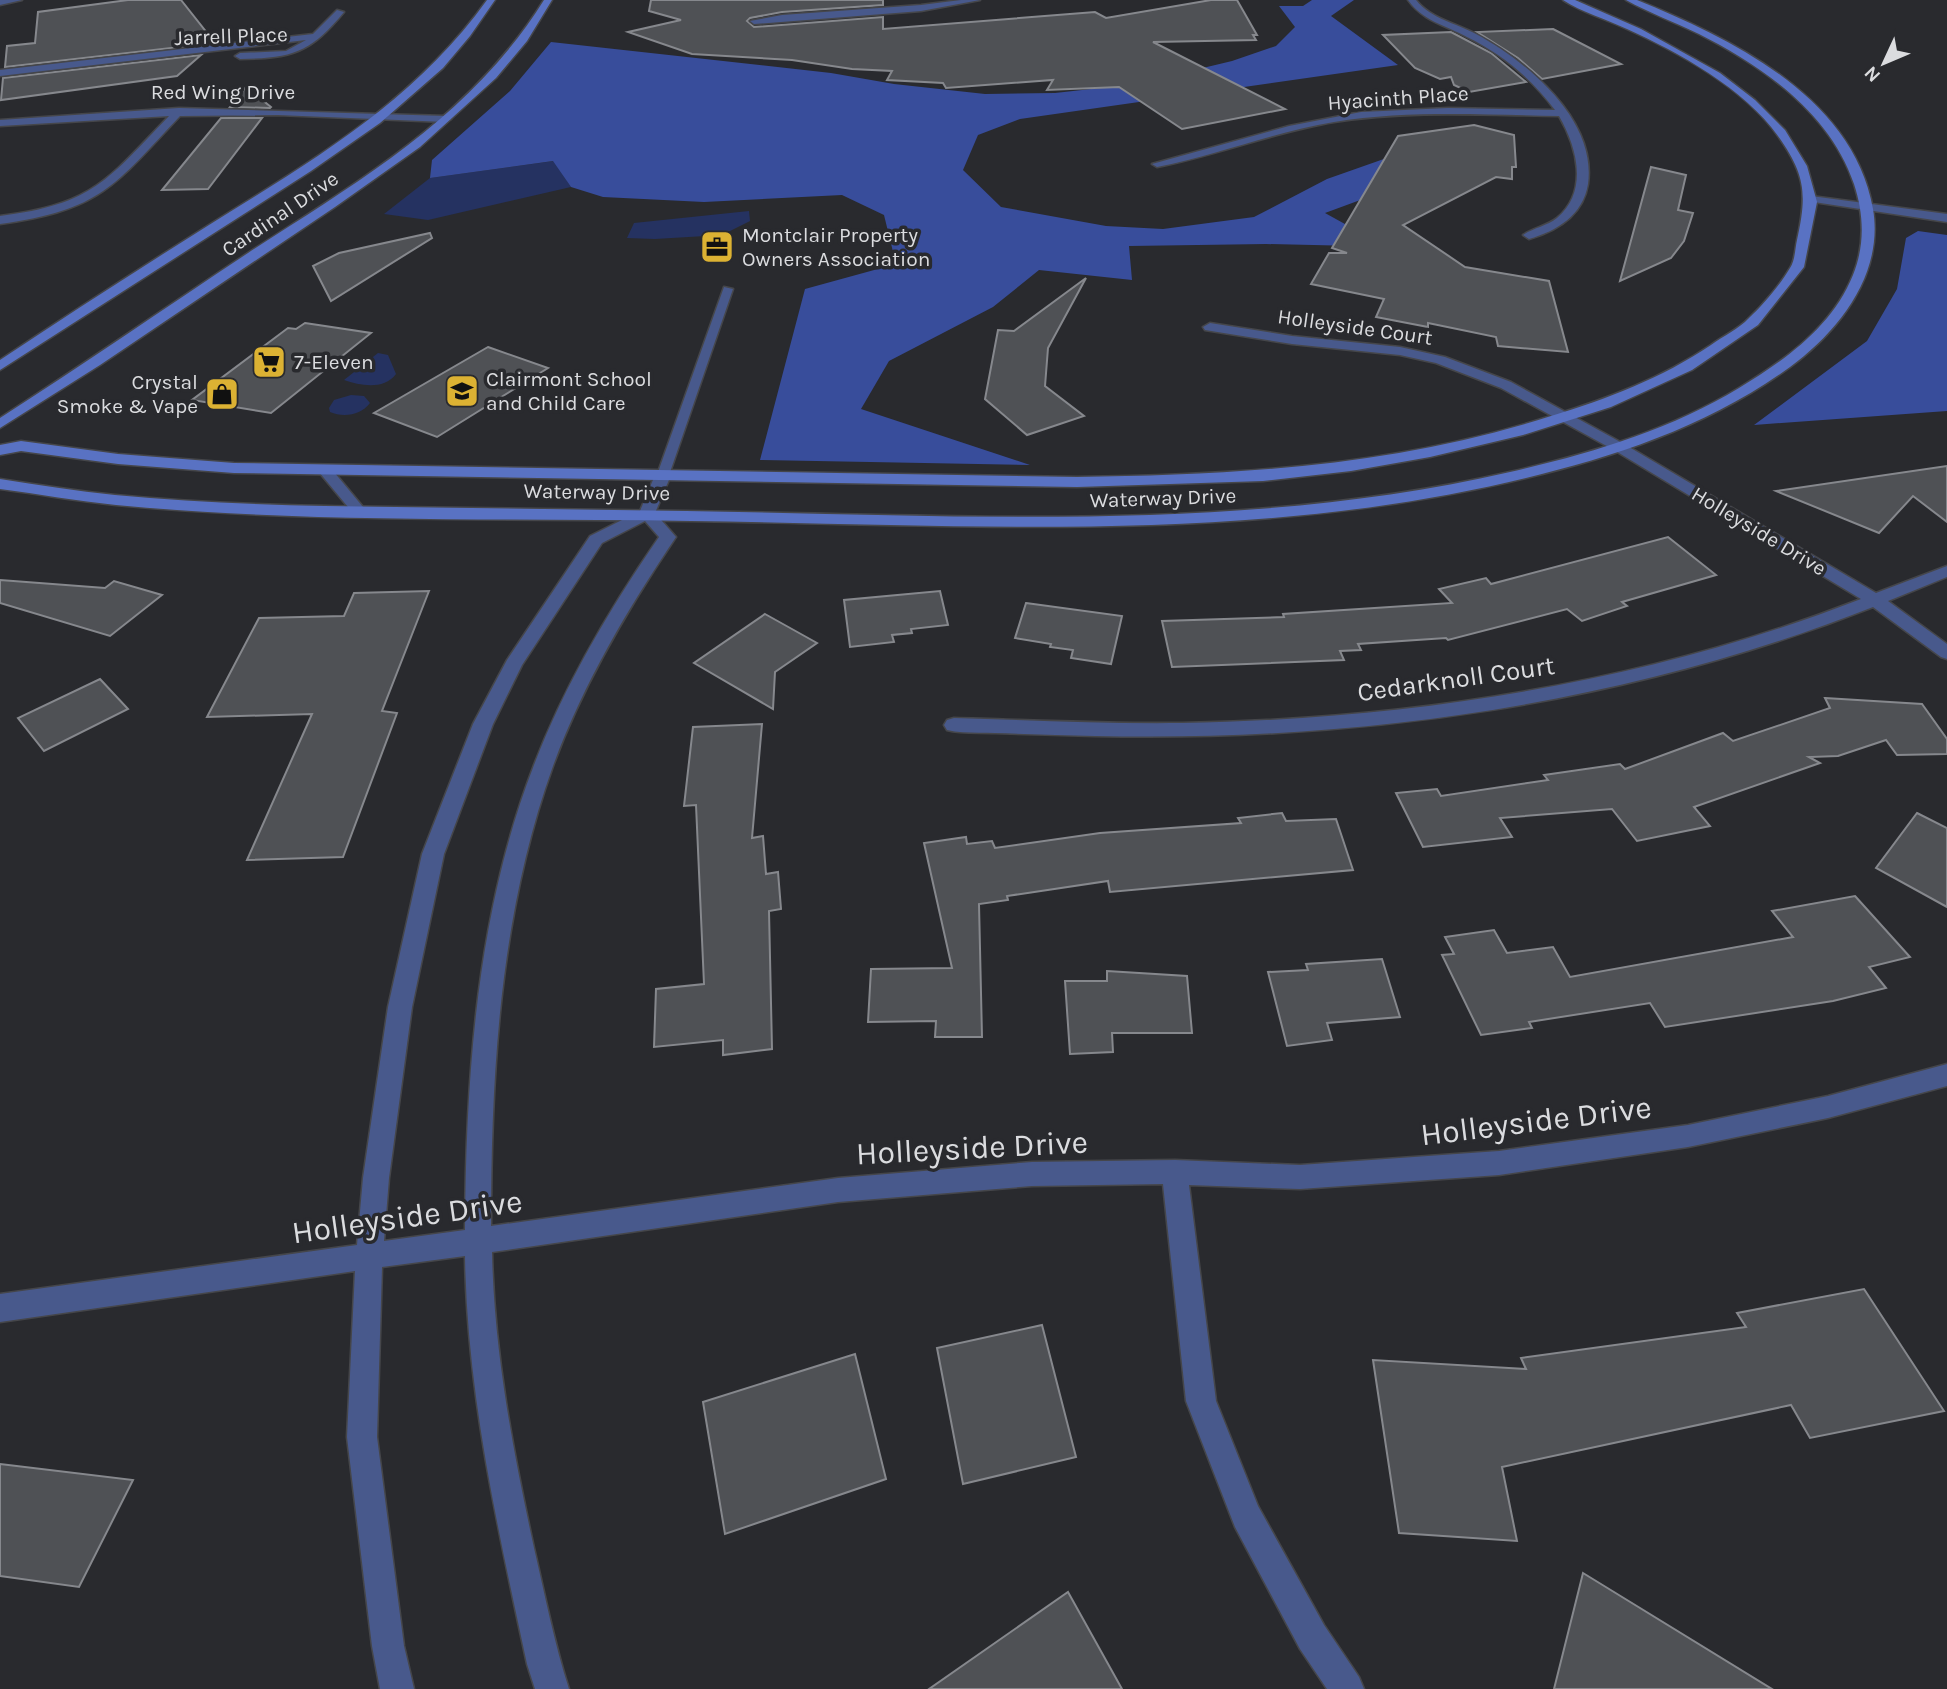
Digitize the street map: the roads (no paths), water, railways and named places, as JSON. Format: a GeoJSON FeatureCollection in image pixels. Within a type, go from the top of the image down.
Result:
{"type":"FeatureCollection","features":[{"type":"Feature","properties":{"kind":"main road","name":"Cardinal Drive"},"geometry":{"type":"LineString","coordinates":[[0,366],[326,155],[382,115],[432,74],[456,50],[491,0]]}},
{"type":"Feature","properties":{"kind":"main road","name":"Cardinal Drive"},"geometry":{"type":"LineString","coordinates":[[0,424],[331,204],[446,119],[494,75],[538,20],[548,0]]}},
{"type":"Feature","properties":{"kind":"main road","name":"Waterway Drive"},"geometry":{"type":"LineString","coordinates":[[0,450],[20,446],[175,465],[1077,482],[1289,474],[1413,456],[1493,439],[1566,418],[1663,380],[1700,360],[1738,334],[1768,308],[1790,281],[1806,248],[1812,222],[1811,199],[1801,166],[1790,146],[1772,122],[1741,93],[1670,46],[1567,0]]}},
{"type":"Feature","properties":{"kind":"main road","name":"Waterway Drive"},"geometry":{"type":"LineString","coordinates":[[0,484],[50,493],[178,506],[271,510],[1112,522],[1210,520],[1305,513],[1396,502],[1494,482],[1619,447],[1718,408],[1771,376],[1812,343],[1831,324],[1848,299],[1862,268],[1868,232],[1867,207],[1860,180],[1846,150],[1806,103],[1775,77],[1719,41],[1630,0]]}},
{"type":"Feature","properties":{"kind":"main road"},"geometry":{"type":"LineString","coordinates":[[0,494],[50,493]]}},
{"type":"Feature","properties":{"kind":"street"},"geometry":{"type":"LineString","coordinates":[[0,2],[18,0]]}},
{"type":"Feature","properties":{"kind":"street"},"geometry":{"type":"LineString","coordinates":[[754,21],[786,16],[912,10],[976,0]]}},
{"type":"Feature","properties":{"kind":"street"},"geometry":{"type":"LineString","coordinates":[[1412,0],[1424,14],[1472,36],[1502,55],[1545,91],[1563,113],[1576,138],[1583,163],[1583,183],[1576,202],[1564,220],[1552,228],[1529,234]]}},
{"type":"Feature","properties":{"kind":"street","name":"Jarrell Place"},"geometry":{"type":"LineString","coordinates":[[140,56],[283,55],[300,50],[340,12]]}},
{"type":"Feature","properties":{"kind":"street","name":"Jarrell Place"},"geometry":{"type":"LineString","coordinates":[[0,73],[317,36]]}},
{"type":"Feature","properties":{"kind":"street","name":"Red Wing Drive"},"geometry":{"type":"LineString","coordinates":[[0,123],[116,113],[250,110],[446,119]]}},
{"type":"Feature","properties":{"kind":"street"},"geometry":{"type":"LineString","coordinates":[[0,220],[49,211],[91,195],[107,184],[179,111]]}},
{"type":"Feature","properties":{"kind":"street","name":"Hyacinth Place"},"geometry":{"type":"LineString","coordinates":[[1157,164],[1209,154],[1292,127],[1344,117],[1446,111],[1563,113]]}},
{"type":"Feature","properties":{"kind":"street"},"geometry":{"type":"LineString","coordinates":[[1811,199],[1947,218]]}},
{"type":"Feature","properties":{"kind":"street","name":"Holleyside Court"},"geometry":{"type":"LineString","coordinates":[[1210,327],[1292,340],[1379,348],[1440,360],[1506,385],[1566,418]]}},
{"type":"Feature","properties":{"kind":"street","name":"Holleyside Drive"},"geometry":{"type":"LineString","coordinates":[[1566,418],[1874,599],[1947,653]]}},
{"type":"Feature","properties":{"kind":"street"},"geometry":{"type":"LineString","coordinates":[[397,1689],[388,1646],[362,1437],[369,1256],[376,1178],[400,1007],[438,841],[483,724],[513,664],[560,590],[596,540],[647,514],[663,475]]}},
{"type":"Feature","properties":{"kind":"street"},"geometry":{"type":"LineString","coordinates":[[552,1689],[502,1476],[481,1312],[478,1241],[480,1115],[490,990],[514,860],[543,766],[579,685],[626,599],[668,537],[647,514]]}},
{"type":"Feature","properties":{"kind":"street","name":"Cedarknoll Court"},"geometry":{"type":"LineString","coordinates":[[954,726],[1210,729],[1315,723],[1441,710],[1594,686],[1691,663],[1808,624],[1947,571]]}},
{"type":"Feature","properties":{"kind":"street","name":"Holleyside Drive"},"geometry":{"type":"LineString","coordinates":[[0,1308],[838,1190],[1032,1174],[1175,1172],[1300,1177],[1499,1163],[1688,1136],[1828,1107],[1947,1074]]}},
{"type":"Feature","properties":{"kind":"street"},"geometry":{"type":"LineString","coordinates":[[1175,1172],[1201,1401],[1245,1516],[1312,1637],[1347,1689]]}},
{"type":"Feature","properties":{"kind":"lane"},"geometry":{"type":"LineString","coordinates":[[663,475],[728,289]]}},
{"type":"Feature","properties":{"kind":"lane"},"geometry":{"type":"LineString","coordinates":[[324,469],[358,510]]}},
{"type":"Feature","properties":{"kind":"place","name":"Montclair Property Owners Association"},"geometry":{"type":"Point","coordinates":[717,247]}},
{"type":"Feature","properties":{"kind":"place","name":"7-Eleven"},"geometry":{"type":"Point","coordinates":[269,362]}},
{"type":"Feature","properties":{"kind":"place","name":"Clairmont School and Child Care"},"geometry":{"type":"Point","coordinates":[462,391]}},
{"type":"Feature","properties":{"kind":"place","name":"Crystal Smoke & Vape"},"geometry":{"type":"Point","coordinates":[222,394]}}]}
